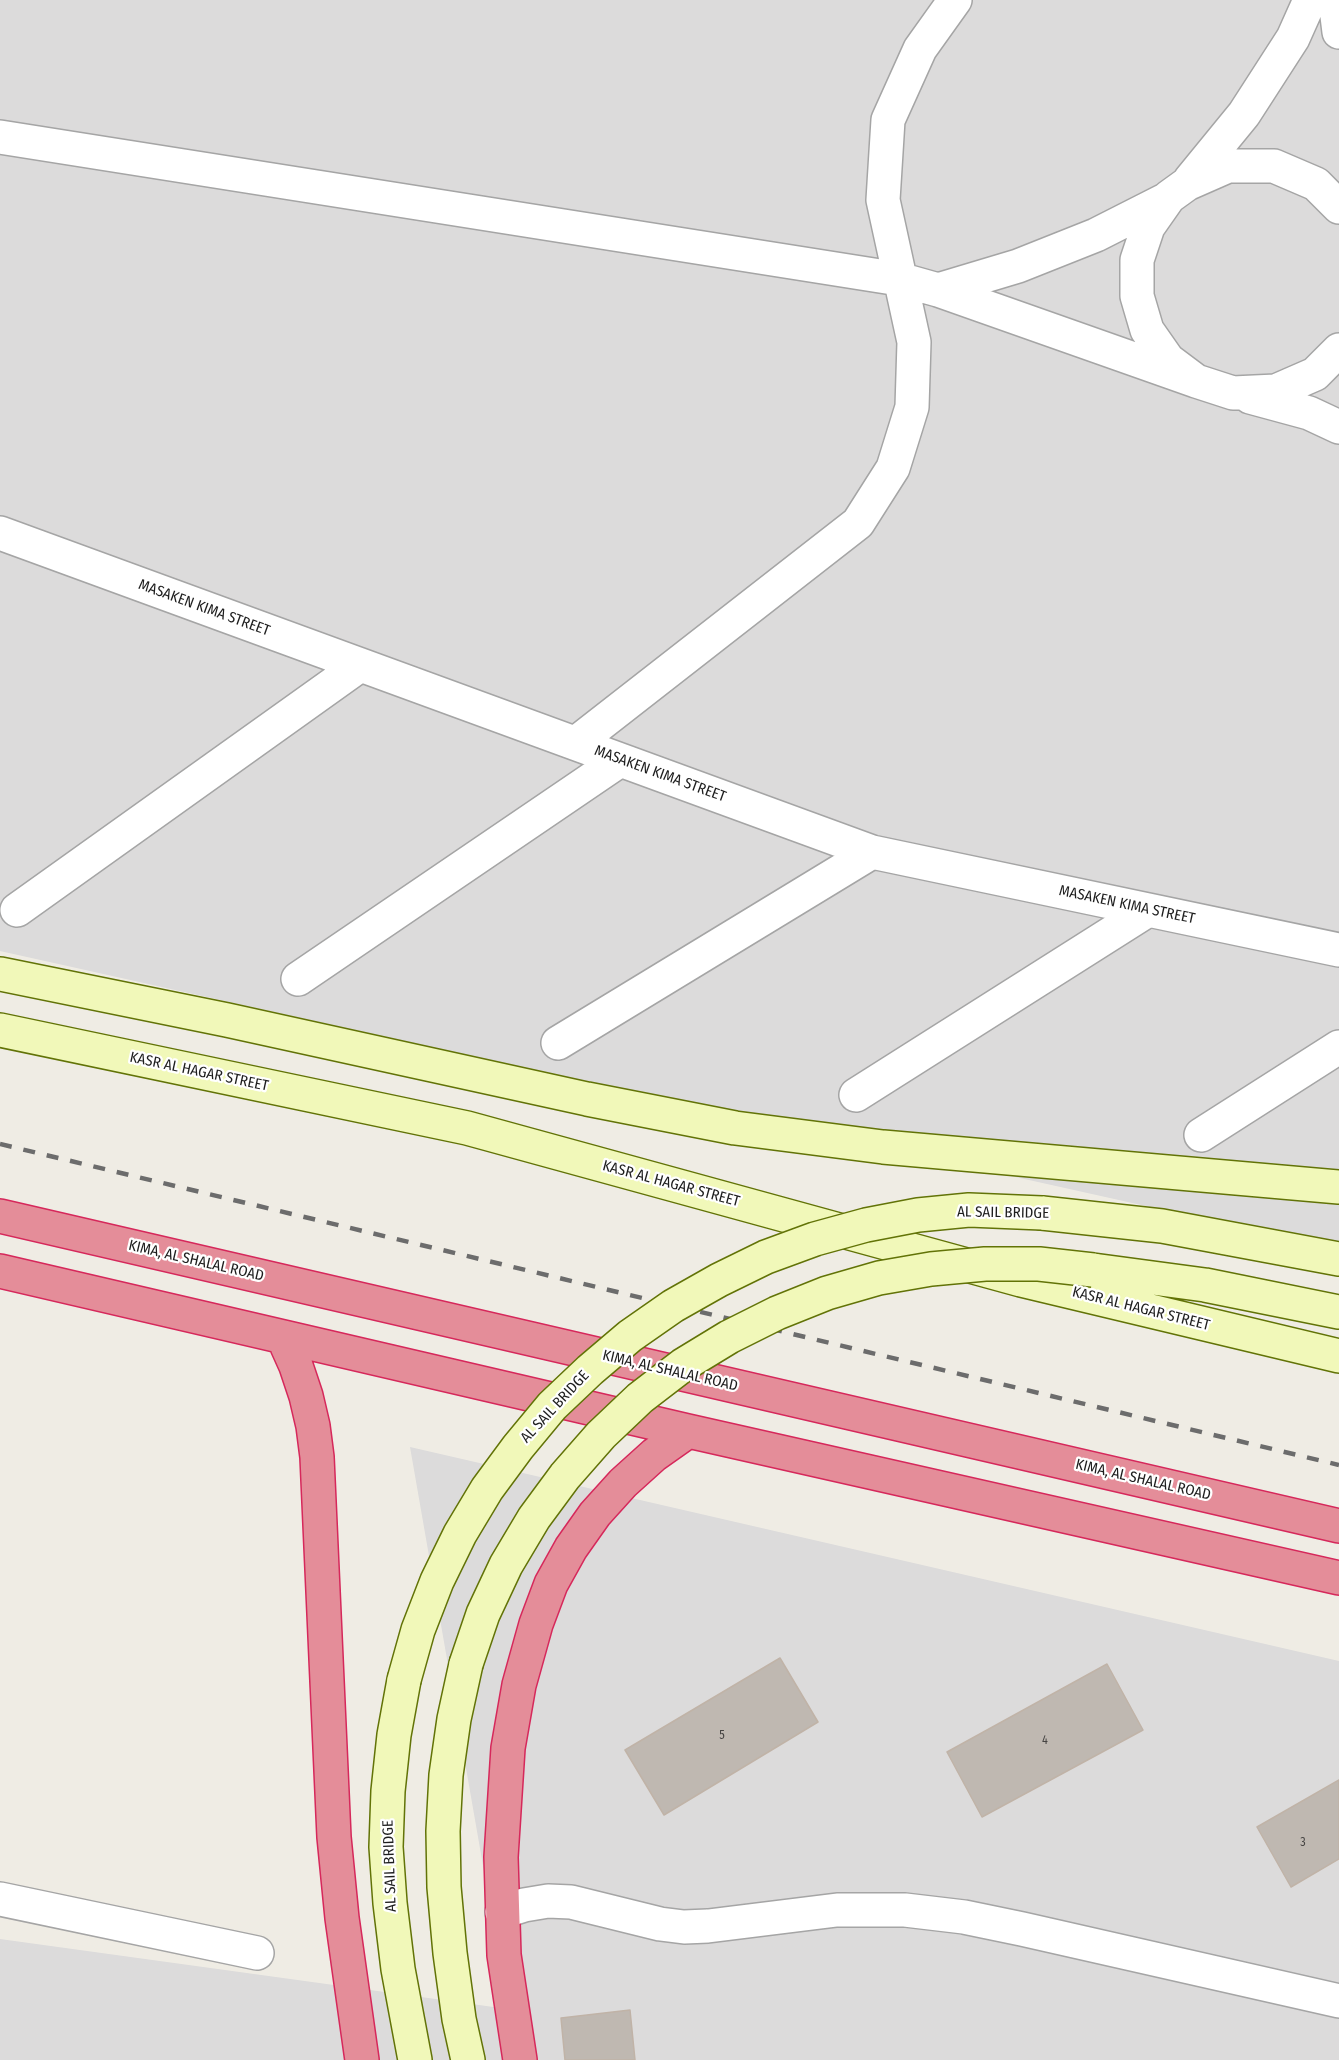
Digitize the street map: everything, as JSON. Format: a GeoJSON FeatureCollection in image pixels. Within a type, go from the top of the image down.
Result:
{"type":"FeatureCollection","features":[{"type":"Feature","properties":{"kind":"highway","name":"KIMA, AL SHALAL ROAD"},"geometry":{"type":"LineString","coordinates":[[0,1216],[1339,1526]]}},
{"type":"Feature","properties":{"kind":"highway"},"geometry":{"type":"LineString","coordinates":[[0,1271],[688,1431],[1339,1578]]}},
{"type":"Feature","properties":{"kind":"highway"},"geometry":{"type":"LineString","coordinates":[[283,1337],[296,1365],[306,1396],[315,1447],[334,1837],[342,1918],[362,2060]]}},
{"type":"Feature","properties":{"kind":"highway"},"geometry":{"type":"LineString","coordinates":[[520,2060],[508,1987],[502,1912],[501,1857],[508,1748],[519,1685],[536,1624],[551,1584],[571,1548],[595,1514],[623,1483],[654,1455],[688,1431]]}},
{"type":"Feature","properties":{"kind":"street"},"geometry":{"type":"LineString","coordinates":[[576,743],[858,523],[893,468],[912,407],[914,342],[883,200],[888,120],[921,49],[955,0]]}},
{"type":"Feature","properties":{"kind":"street"},"geometry":{"type":"LineString","coordinates":[[1196,381],[1168,360],[1148,330],[1137,296],[1137,260],[1148,227],[1244,114],[1293,38],[1310,0]]}},
{"type":"Feature","properties":{"kind":"street"},"geometry":{"type":"LineString","coordinates":[[1335,0],[1339,32]]}},
{"type":"Feature","properties":{"kind":"street"},"geometry":{"type":"LineString","coordinates":[[0,137],[899,279],[938,290],[1196,381],[1309,413],[1339,427]]}},
{"type":"Feature","properties":{"kind":"street"},"geometry":{"type":"LineString","coordinates":[[938,290],[1018,266],[1096,235],[1228,166],[1274,166],[1316,184],[1339,207]]}},
{"type":"Feature","properties":{"kind":"street"},"geometry":{"type":"LineString","coordinates":[[1233,393],[1276,391],[1315,374],[1339,350]]}},
{"type":"Feature","properties":{"kind":"street","name":"MASAKEN KIMA STREET"},"geometry":{"type":"LineString","coordinates":[[0,533],[872,852],[1339,950]]}},
{"type":"Feature","properties":{"kind":"street"},"geometry":{"type":"LineString","coordinates":[[17,909],[360,665]]}},
{"type":"Feature","properties":{"kind":"street"},"geometry":{"type":"LineString","coordinates":[[298,978],[620,760]]}},
{"type":"Feature","properties":{"kind":"street"},"geometry":{"type":"LineString","coordinates":[[558,1043],[872,852]]}},
{"type":"Feature","properties":{"kind":"street"},"geometry":{"type":"LineString","coordinates":[[856,1095],[1148,910]]}},
{"type":"Feature","properties":{"kind":"street"},"geometry":{"type":"LineString","coordinates":[[0,974],[228,1020],[587,1099],[735,1128],[884,1147],[1339,1187]]}},
{"type":"Feature","properties":{"kind":"street","name":"KASR AL HAGAR STREET"},"geometry":{"type":"LineString","coordinates":[[0,1030],[467,1128],[1021,1280],[1339,1356]]}},
{"type":"Feature","properties":{"kind":"street"},"geometry":{"type":"LineString","coordinates":[[1201,1135],[1339,1047]]}},
{"type":"Feature","properties":{"kind":"street","name":"AL SAIL BRIDGE"},"geometry":{"type":"LineString","coordinates":[[415,2060],[398,1969],[386,1847],[388,1791],[394,1735],[404,1680],[418,1630],[437,1581],[460,1534],[487,1489],[552,1407],[590,1370],[630,1336],[673,1306],[766,1257],[815,1239],[866,1225],[918,1215],[969,1210],[1042,1213],[1162,1226],[1339,1259]]}},
{"type":"Feature","properties":{"kind":"street"},"geometry":{"type":"LineString","coordinates":[[468,2060],[459,2019],[450,1953],[444,1887],[443,1831],[446,1775],[454,1719],[466,1664],[483,1614],[506,1565],[534,1518],[565,1476],[601,1435],[640,1398],[683,1365],[719,1342],[777,1312],[827,1293],[879,1278],[931,1269],[985,1264],[1039,1264],[1205,1285],[1339,1312]]}},
{"type":"Feature","properties":{"kind":"street"},"geometry":{"type":"LineString","coordinates":[[0,1899],[257,1953]]}},
{"type":"Feature","properties":{"kind":"street"},"geometry":{"type":"LineString","coordinates":[[502,1912],[548,1901],[571,1902],[660,1924],[684,1927],[837,1911],[905,1910],[964,1917],[1022,1929],[1339,2001]]}},
{"type":"Feature","properties":{"kind":"shaded area"},"geometry":{"type":"Polygon","coordinates":[[[0,0],[1339,0],[1339,1249],[0,951],[0,0]]]}},
{"type":"Feature","properties":{"kind":"shaded area"},"geometry":{"type":"Polygon","coordinates":[[[410,1447],[1339,1661],[1339,2060],[0,2060],[0,1939],[508,2009],[410,1447]]]}},
{"type":"Feature","properties":{"kind":"building"},"geometry":{"type":"Polygon","coordinates":[[[780,1658],[818,1722],[664,1815],[625,1750],[780,1658]]]}},
{"type":"Feature","properties":{"kind":"building"},"geometry":{"type":"Polygon","coordinates":[[[1107,1664],[1143,1730],[982,1817],[947,1752],[1107,1664]]]}},
{"type":"Feature","properties":{"kind":"building"},"geometry":{"type":"Polygon","coordinates":[[[1339,1780],[1339,1859],[1291,1887],[1257,1827],[1339,1780]]]}},
{"type":"Feature","properties":{"kind":"building"},"geometry":{"type":"Polygon","coordinates":[[[630,2010],[635,2060],[565,2060],[561,2018],[630,2010]]]}},
{"type":"Feature","properties":{"kind":"railway"},"geometry":{"type":"LineString","coordinates":[[0,1144],[1339,1465]]}}]}
